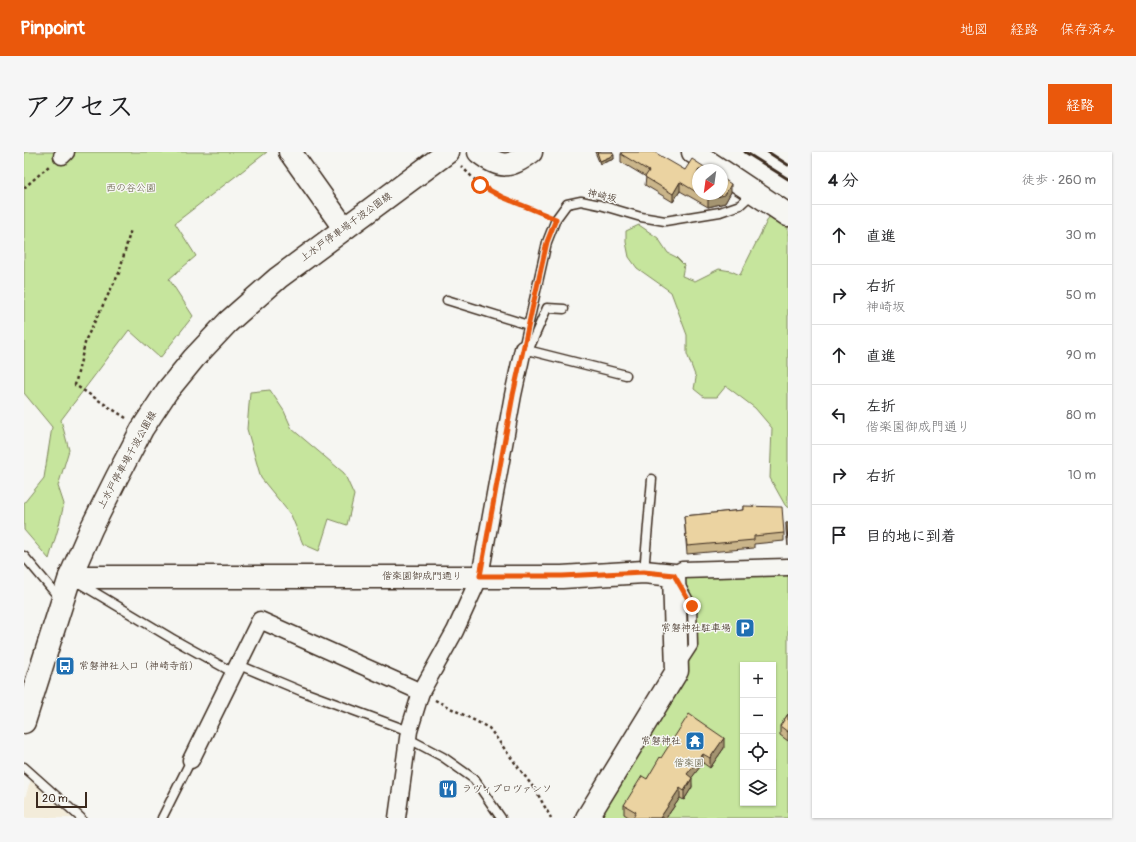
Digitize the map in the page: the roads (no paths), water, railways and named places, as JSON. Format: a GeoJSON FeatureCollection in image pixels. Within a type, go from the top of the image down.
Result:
{"type":"FeatureCollection","features":[{"type":"Feature","properties":{"kind":"street"},"geometry":{"type":"LineString","coordinates":[[290,152],[325,204],[344,228]]}},
{"type":"Feature","properties":{"kind":"street"},"geometry":{"type":"LineString","coordinates":[[479,152],[496,163],[508,165],[519,161],[531,152]]}},
{"type":"Feature","properties":{"kind":"street"},"geometry":{"type":"LineString","coordinates":[[693,152],[711,164]]}},
{"type":"Feature","properties":{"kind":"street","name":"上水戸停車場千波公園線"},"geometry":{"type":"LineString","coordinates":[[24,722],[70,577],[90,530],[142,429],[167,391],[194,358],[228,322],[278,278],[344,228],[443,158]]}},
{"type":"Feature","properties":{"kind":"street"},"geometry":{"type":"LineString","coordinates":[[728,176],[788,215]]}},
{"type":"Feature","properties":{"kind":"street"},"geometry":{"type":"LineString","coordinates":[[397,818],[409,735],[421,692],[455,631],[480,576],[513,395],[526,350]]}},
{"type":"Feature","properties":{"kind":"street"},"geometry":{"type":"LineString","coordinates":[[587,818],[677,671],[674,575],[682,570],[788,567]]}},
{"type":"Feature","properties":{"kind":"street","name":"偕楽園御成門通り"},"geometry":{"type":"LineString","coordinates":[[70,577],[562,576],[644,572],[674,575]]}},
{"type":"Feature","properties":{"kind":"street"},"geometry":{"type":"LineString","coordinates":[[191,760],[260,620],[421,692]]}},
{"type":"Feature","properties":{"kind":"lane","name":"神崎坂"},"geometry":{"type":"LineString","coordinates":[[526,350],[528,325],[547,242],[556,219],[567,204],[582,201],[641,217],[665,221],[720,212],[740,205],[753,192]]}},
{"type":"Feature","properties":{"kind":"lane"},"geometry":{"type":"LineString","coordinates":[[447,300],[528,325]]}},
{"type":"Feature","properties":{"kind":"lane"},"geometry":{"type":"LineString","coordinates":[[564,309],[547,308],[526,350],[626,375]]}},
{"type":"Feature","properties":{"kind":"lane"},"geometry":{"type":"LineString","coordinates":[[644,572],[652,479]]}},
{"type":"Feature","properties":{"kind":"lane"},"geometry":{"type":"LineString","coordinates":[[24,556],[62,601]]}},
{"type":"Feature","properties":{"kind":"lane"},"geometry":{"type":"LineString","coordinates":[[70,577],[171,638],[236,669],[301,691],[409,735],[474,779],[501,818]]}},
{"type":"Feature","properties":{"kind":"lane"},"geometry":{"type":"LineString","coordinates":[[162,818],[191,760]]}},
{"type":"Feature","properties":{"kind":"lane"},"geometry":{"type":"LineString","coordinates":[[24,767],[81,818]]}},
{"type":"Feature","properties":{"kind":"railway"},"geometry":{"type":"LineString","coordinates":[[745,152],[788,179]]}},
{"type":"Feature","properties":{"kind":"railway"},"geometry":{"type":"LineString","coordinates":[[768,152],[788,165]]}},
{"type":"Feature","properties":{"kind":"place","name":"常磐神社駐車場"},"geometry":{"type":"Point","coordinates":[745,628]}},
{"type":"Feature","properties":{"kind":"place","name":"常磐神社入口（神崎寺前）"},"geometry":{"type":"Point","coordinates":[65,666]}},
{"type":"Feature","properties":{"kind":"place","name":"常磐神社"},"geometry":{"type":"Point","coordinates":[695,741]}},
{"type":"Feature","properties":{"kind":"place","name":"ラヴィプロヴァンソ"},"geometry":{"type":"Point","coordinates":[448,789]}},
{"type":"Feature","properties":{"kind":"park label","name":"西の谷公園"},"geometry":{"type":"Point","coordinates":[131,188]}},
{"type":"Feature","properties":{"kind":"park label","name":"偕楽園"},"geometry":{"type":"Point","coordinates":[689,763]}}]}
